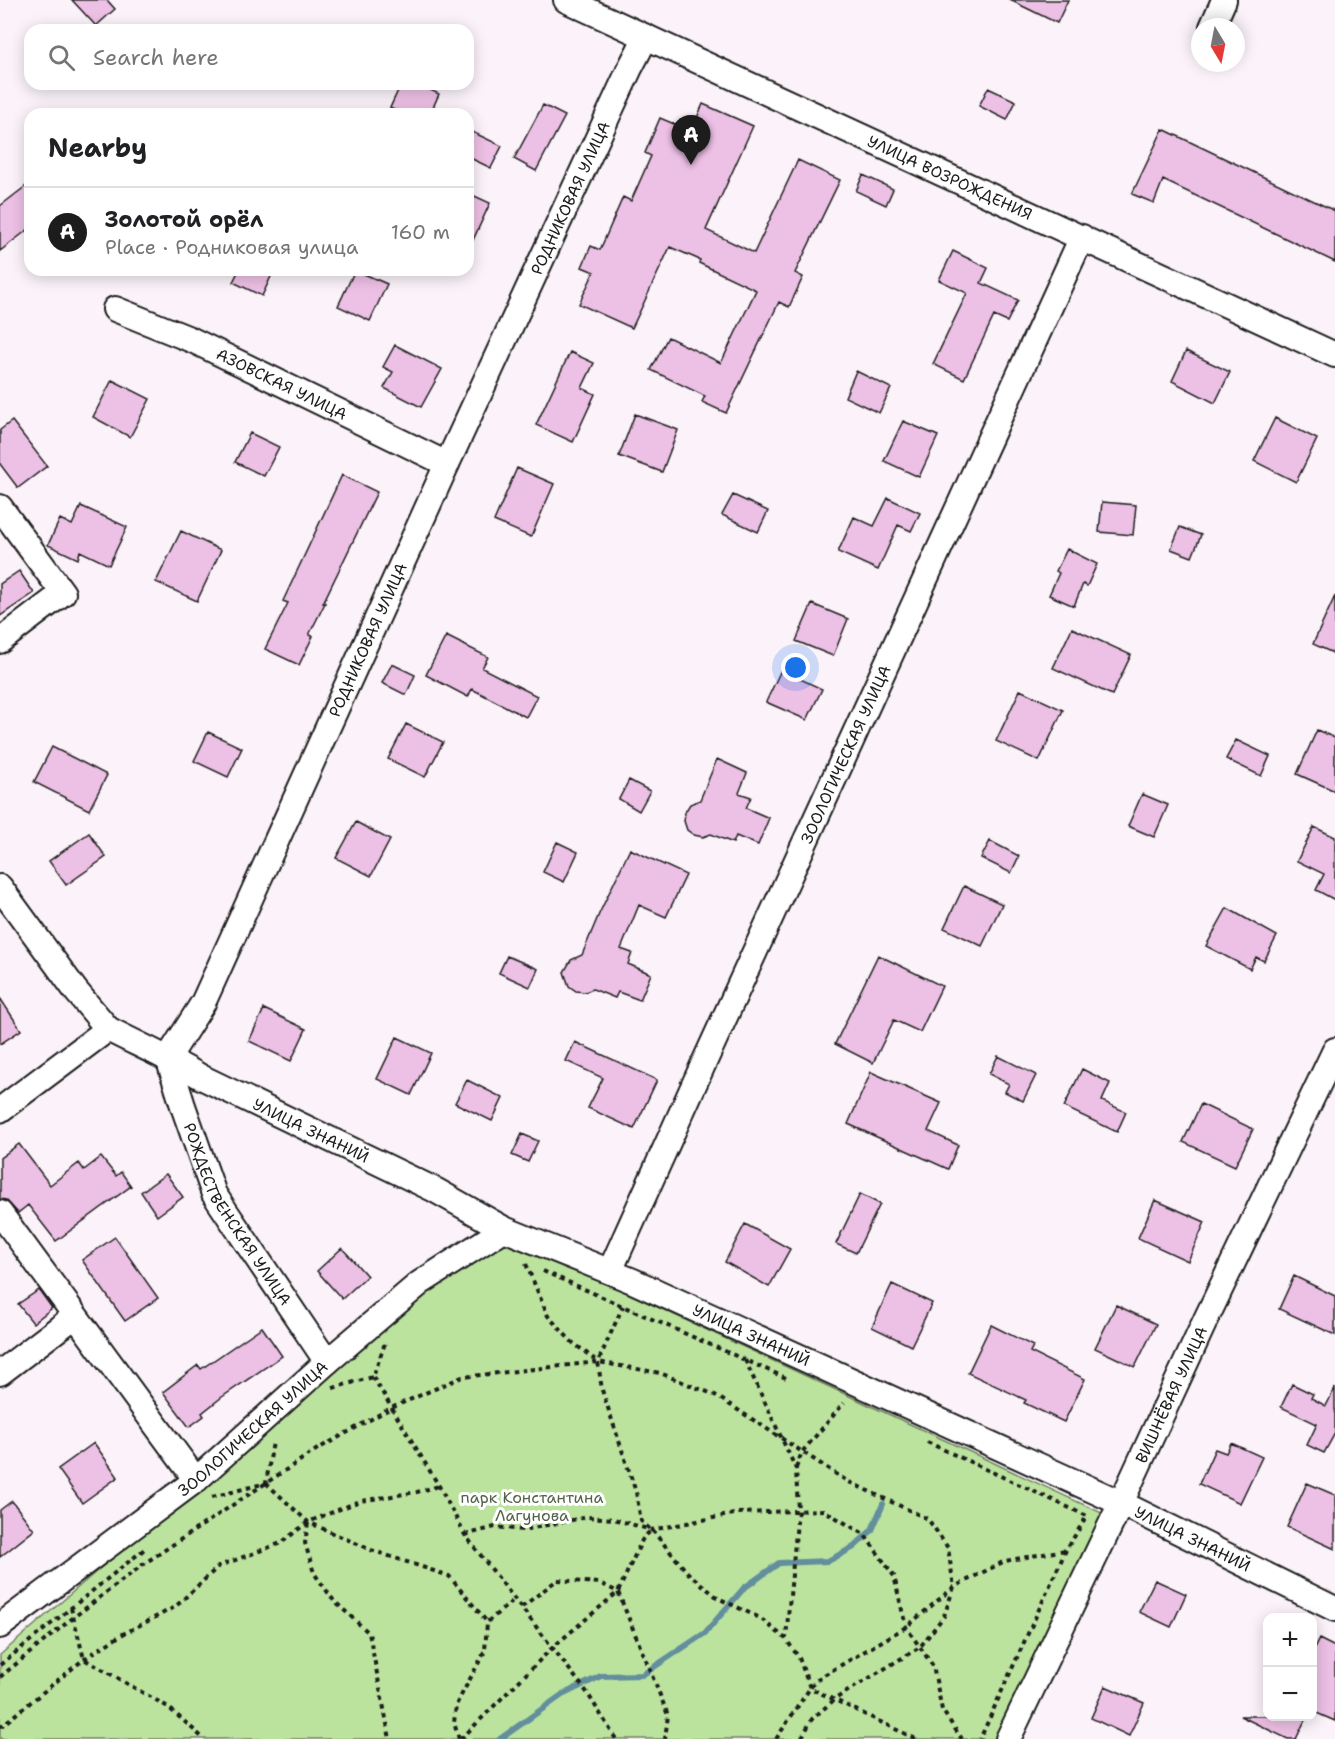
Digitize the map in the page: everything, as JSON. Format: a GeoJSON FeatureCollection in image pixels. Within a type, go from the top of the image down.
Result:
{"type":"FeatureCollection","features":[{"type":"Feature","properties":{"kind":"street","name":"УЛИЦА ВОЗРОЖДЕНИЯ"},"geometry":{"type":"LineString","coordinates":[[566,0],[1335,355]]}},
{"type":"Feature","properties":{"kind":"street"},"geometry":{"type":"LineString","coordinates":[[1216,18],[1224,0]]}},
{"type":"Feature","properties":{"kind":"street","name":"РОДНИКОВАЯ УЛИЦА"},"geometry":{"type":"LineString","coordinates":[[168,1058],[204,1003],[447,465],[646,37]]}},
{"type":"Feature","properties":{"kind":"street","name":"ЗООЛОГИЧЕСКАЯ УЛИЦА"},"geometry":{"type":"LineString","coordinates":[[610,1271],[1082,237]]}},
{"type":"Feature","properties":{"kind":"street","name":"АЗОВСКАЯ УЛИЦА"},"geometry":{"type":"LineString","coordinates":[[115,309],[192,340],[447,465]]}},
{"type":"Feature","properties":{"kind":"street"},"geometry":{"type":"LineString","coordinates":[[0,507],[63,593],[0,641]]}},
{"type":"Feature","properties":{"kind":"street"},"geometry":{"type":"LineString","coordinates":[[0,887],[76,991],[108,1029],[168,1058]]}},
{"type":"Feature","properties":{"kind":"street"},"geometry":{"type":"LineString","coordinates":[[0,1110],[108,1029]]}},
{"type":"Feature","properties":{"kind":"street","name":"ВИШНЁВАЯ УЛИЦА"},"geometry":{"type":"LineString","coordinates":[[1008,1739],[1335,1050]]}},
{"type":"Feature","properties":{"kind":"street","name":"УЛИЦА ЗНАНИЙ"},"geometry":{"type":"LineString","coordinates":[[168,1058],[201,1077],[435,1190],[504,1229],[610,1271],[1121,1503],[1335,1609]]}},
{"type":"Feature","properties":{"kind":"street","name":"РОЖДЕСТВЕНСКАЯ УЛИЦА"},"geometry":{"type":"LineString","coordinates":[[168,1058],[214,1194],[327,1362]]}},
{"type":"Feature","properties":{"kind":"street"},"geometry":{"type":"LineString","coordinates":[[0,1213],[200,1490]]}},
{"type":"Feature","properties":{"kind":"street","name":"ЗООЛОГИЧЕСКАЯ УЛИЦА"},"geometry":{"type":"LineString","coordinates":[[0,1626],[200,1490],[327,1362],[420,1283],[504,1229]]}},
{"type":"Feature","properties":{"kind":"street"},"geometry":{"type":"LineString","coordinates":[[0,1373],[75,1316]]}},
{"type":"Feature","properties":{"kind":"path"},"geometry":{"type":"LineString","coordinates":[[516,1259],[794,1381]]}},
{"type":"Feature","properties":{"kind":"path"},"geometry":{"type":"LineString","coordinates":[[526,1264],[548,1316],[572,1342],[598,1362]]}},
{"type":"Feature","properties":{"kind":"path"},"geometry":{"type":"LineString","coordinates":[[623,1306],[598,1362],[602,1390],[636,1492],[641,1521],[688,1573],[718,1598],[760,1617],[786,1639],[799,1658],[810,1688],[916,1739]]}},
{"type":"Feature","properties":{"kind":"path"},"geometry":{"type":"LineString","coordinates":[[373,1377],[386,1343]]}},
{"type":"Feature","properties":{"kind":"path"},"geometry":{"type":"LineString","coordinates":[[745,1360],[796,1468]]}},
{"type":"Feature","properties":{"kind":"path"},"geometry":{"type":"LineString","coordinates":[[0,1677],[145,1563],[316,1450],[391,1408],[462,1377],[598,1362],[660,1373],[715,1395],[847,1481],[927,1519],[948,1548],[954,1587],[944,1616],[920,1647],[835,1699],[812,1719],[801,1739]]}},
{"type":"Feature","properties":{"kind":"path"},"geometry":{"type":"LineString","coordinates":[[331,1389],[373,1377]]}},
{"type":"Feature","properties":{"kind":"path"},"geometry":{"type":"LineString","coordinates":[[373,1377],[439,1486],[465,1536],[586,1691],[616,1739]]}},
{"type":"Feature","properties":{"kind":"path"},"geometry":{"type":"LineString","coordinates":[[786,1639],[798,1511],[796,1468],[802,1452],[844,1403],[834,1399]]}},
{"type":"Feature","properties":{"kind":"path"},"geometry":{"type":"LineString","coordinates":[[918,1438],[1087,1516],[1065,1550],[980,1739]]}},
{"type":"Feature","properties":{"kind":"path"},"geometry":{"type":"LineString","coordinates":[[266,1483],[273,1441]]}},
{"type":"Feature","properties":{"kind":"path"},"geometry":{"type":"LineString","coordinates":[[200,1490],[266,1483],[308,1522],[371,1550],[449,1576],[487,1622],[485,1651],[456,1705],[454,1723],[460,1739],[553,1647],[618,1592],[642,1540],[651,1530]]}},
{"type":"Feature","properties":{"kind":"path"},"geometry":{"type":"LineString","coordinates":[[0,1728],[84,1659],[121,1635],[175,1607],[219,1566],[281,1543],[308,1522],[360,1501],[439,1486]]}},
{"type":"Feature","properties":{"kind":"path"},"geometry":{"type":"LineString","coordinates":[[465,1536],[495,1527],[523,1530],[587,1517],[614,1519],[651,1530],[739,1514],[823,1510],[864,1534],[894,1576],[906,1628],[933,1666],[942,1710],[962,1739]]}},
{"type":"Feature","properties":{"kind":"path"},"geometry":{"type":"LineString","coordinates":[[308,1522],[306,1543],[314,1573],[334,1601],[369,1634],[390,1739]]}},
{"type":"Feature","properties":{"kind":"path"},"geometry":{"type":"LineString","coordinates":[[0,1665],[149,1545]]}},
{"type":"Feature","properties":{"kind":"path"},"geometry":{"type":"LineString","coordinates":[[776,1739],[819,1678],[906,1628],[954,1587],[1005,1561],[1065,1550]]}},
{"type":"Feature","properties":{"kind":"path"},"geometry":{"type":"LineString","coordinates":[[522,1607],[557,1580],[600,1583],[618,1592],[668,1715],[665,1739]]}},
{"type":"Feature","properties":{"kind":"path"},"geometry":{"type":"LineString","coordinates":[[487,1622],[515,1599]]}},
{"type":"Feature","properties":{"kind":"path"},"geometry":{"type":"LineString","coordinates":[[71,1608],[84,1659],[168,1707],[204,1739]]}},
{"type":"Feature","properties":{"kind":"green space","name":"парк Константина Лагунова"},"geometry":{"type":"Polygon","coordinates":[[[506,1237],[1104,1514],[997,1739],[0,1739],[0,1655],[225,1460],[446,1274],[506,1237]]]}},
{"type":"Feature","properties":{"kind":"building"},"geometry":{"type":"Polygon","coordinates":[[[72,0],[107,0],[115,9],[98,24],[94,24],[72,0]]]}},
{"type":"Feature","properties":{"kind":"building"},"geometry":{"type":"Polygon","coordinates":[[[1010,0],[1068,0],[1057,23],[1010,0]]]}},
{"type":"Feature","properties":{"kind":"building"},"geometry":{"type":"Polygon","coordinates":[[[988,88],[1016,101],[1007,120],[979,106],[988,88]]]}},
{"type":"Feature","properties":{"kind":"building"},"geometry":{"type":"Polygon","coordinates":[[[398,90],[431,90],[439,94],[433,108],[390,108],[398,90]]]}},
{"type":"Feature","properties":{"kind":"building"},"geometry":{"type":"Polygon","coordinates":[[[703,104],[753,126],[706,230],[754,253],[798,160],[840,180],[795,273],[803,277],[789,307],[779,302],[726,413],[702,402],[705,396],[651,370],[668,337],[721,363],[756,290],[670,247],[632,328],[579,304],[594,272],[582,267],[591,246],[600,250],[623,197],[631,201],[651,156],[645,153],[660,118],[686,129],[690,118],[696,120],[703,104]]]}},
{"type":"Feature","properties":{"kind":"building"},"geometry":{"type":"Polygon","coordinates":[[[543,105],[565,116],[536,171],[514,159],[543,105]]]}},
{"type":"Feature","properties":{"kind":"building"},"geometry":{"type":"Polygon","coordinates":[[[1163,129],[1335,211],[1335,262],[1163,180],[1154,203],[1132,194],[1163,129]]]}},
{"type":"Feature","properties":{"kind":"building"},"geometry":{"type":"Polygon","coordinates":[[[474,133],[502,146],[491,168],[474,160],[474,133]]]}},
{"type":"Feature","properties":{"kind":"building"},"geometry":{"type":"Polygon","coordinates":[[[863,175],[893,189],[886,205],[856,191],[863,175]]]}},
{"type":"Feature","properties":{"kind":"building"},"geometry":{"type":"Polygon","coordinates":[[[24,188],[24,233],[0,251],[0,206],[24,188]]]}},
{"type":"Feature","properties":{"kind":"building"},"geometry":{"type":"Polygon","coordinates":[[[474,196],[490,203],[474,238],[474,196]]]}},
{"type":"Feature","properties":{"kind":"building"},"geometry":{"type":"Polygon","coordinates":[[[953,251],[988,268],[981,283],[1018,300],[1007,322],[994,316],[964,379],[933,364],[967,293],[939,280],[953,251]]]}},
{"type":"Feature","properties":{"kind":"building"},"geometry":{"type":"Polygon","coordinates":[[[236,276],[271,276],[262,296],[233,282],[236,276]]]}},
{"type":"Feature","properties":{"kind":"building"},"geometry":{"type":"Polygon","coordinates":[[[352,276],[369,276],[387,284],[370,321],[338,306],[352,276]]]}},
{"type":"Feature","properties":{"kind":"building"},"geometry":{"type":"Polygon","coordinates":[[[395,345],[442,369],[421,407],[384,388],[393,372],[383,367],[395,345]]]}},
{"type":"Feature","properties":{"kind":"building"},"geometry":{"type":"Polygon","coordinates":[[[1186,351],[1230,372],[1215,403],[1172,381],[1186,351]]]}},
{"type":"Feature","properties":{"kind":"building"},"geometry":{"type":"Polygon","coordinates":[[[570,352],[594,363],[582,388],[595,394],[573,442],[536,425],[570,352]]]}},
{"type":"Feature","properties":{"kind":"building"},"geometry":{"type":"Polygon","coordinates":[[[856,371],[891,388],[879,413],[845,397],[856,371]]]}},
{"type":"Feature","properties":{"kind":"building"},"geometry":{"type":"Polygon","coordinates":[[[112,380],[150,399],[130,437],[93,417],[112,380]]]}},
{"type":"Feature","properties":{"kind":"building"},"geometry":{"type":"Polygon","coordinates":[[[635,414],[678,430],[662,472],[619,456],[635,414]]]}},
{"type":"Feature","properties":{"kind":"building"},"geometry":{"type":"Polygon","coordinates":[[[1275,418],[1317,439],[1296,482],[1254,461],[1275,418]]]}},
{"type":"Feature","properties":{"kind":"building"},"geometry":{"type":"Polygon","coordinates":[[[12,421],[47,466],[18,488],[0,464],[0,430],[12,421]]]}},
{"type":"Feature","properties":{"kind":"building"},"geometry":{"type":"Polygon","coordinates":[[[903,421],[938,436],[919,477],[884,461],[903,421]]]}},
{"type":"Feature","properties":{"kind":"building"},"geometry":{"type":"Polygon","coordinates":[[[250,433],[279,447],[264,476],[235,462],[250,433]]]}},
{"type":"Feature","properties":{"kind":"building"},"geometry":{"type":"Polygon","coordinates":[[[517,468],[554,484],[531,537],[494,521],[517,468]]]}},
{"type":"Feature","properties":{"kind":"building"},"geometry":{"type":"Polygon","coordinates":[[[342,475],[377,492],[323,603],[325,603],[309,635],[313,636],[299,665],[265,649],[288,603],[283,601],[342,475]]]}},
{"type":"Feature","properties":{"kind":"building"},"geometry":{"type":"Polygon","coordinates":[[[733,495],[768,511],[758,532],[722,515],[733,495]]]}},
{"type":"Feature","properties":{"kind":"building"},"geometry":{"type":"Polygon","coordinates":[[[888,498],[920,513],[911,531],[898,525],[878,570],[838,552],[854,517],[874,526],[888,498]]]}},
{"type":"Feature","properties":{"kind":"building"},"geometry":{"type":"Polygon","coordinates":[[[1102,502],[1136,505],[1133,535],[1099,532],[1102,502]]]}},
{"type":"Feature","properties":{"kind":"building"},"geometry":{"type":"Polygon","coordinates":[[[81,506],[127,527],[109,565],[80,551],[78,559],[48,545],[60,519],[72,525],[81,506]]]}},
{"type":"Feature","properties":{"kind":"building"},"geometry":{"type":"Polygon","coordinates":[[[1180,527],[1201,535],[1192,557],[1171,549],[1180,527]]]}},
{"type":"Feature","properties":{"kind":"building"},"geometry":{"type":"Polygon","coordinates":[[[181,531],[221,550],[197,601],[156,582],[181,531]]]}},
{"type":"Feature","properties":{"kind":"building"},"geometry":{"type":"Polygon","coordinates":[[[1067,549],[1097,564],[1087,586],[1083,584],[1074,606],[1049,595],[1059,573],[1056,571],[1067,549]]]}},
{"type":"Feature","properties":{"kind":"building"},"geometry":{"type":"Polygon","coordinates":[[[19,571],[34,593],[0,616],[0,584],[19,571]]]}},
{"type":"Feature","properties":{"kind":"building"},"geometry":{"type":"Polygon","coordinates":[[[1335,596],[1335,654],[1313,644],[1335,596]]]}},
{"type":"Feature","properties":{"kind":"building"},"geometry":{"type":"Polygon","coordinates":[[[812,604],[848,619],[833,656],[796,641],[812,604]]]}},
{"type":"Feature","properties":{"kind":"building"},"geometry":{"type":"Polygon","coordinates":[[[1072,628],[1131,655],[1112,695],[1053,668],[1072,628]]]}},
{"type":"Feature","properties":{"kind":"building"},"geometry":{"type":"Polygon","coordinates":[[[446,636],[488,657],[482,668],[537,696],[526,717],[472,689],[468,697],[426,675],[446,636]]]}},
{"type":"Feature","properties":{"kind":"building"},"geometry":{"type":"Polygon","coordinates":[[[392,664],[415,675],[406,695],[382,683],[392,664]]]}},
{"type":"Feature","properties":{"kind":"building"},"geometry":{"type":"Polygon","coordinates":[[[781,670],[822,689],[807,720],[766,702],[781,670]]]}},
{"type":"Feature","properties":{"kind":"building"},"geometry":{"type":"Polygon","coordinates":[[[1020,690],[1063,710],[1039,761],[996,741],[1020,690]]]}},
{"type":"Feature","properties":{"kind":"building"},"geometry":{"type":"Polygon","coordinates":[[[406,724],[443,742],[425,777],[388,759],[406,724]]]}},
{"type":"Feature","properties":{"kind":"building"},"geometry":{"type":"Polygon","coordinates":[[[1317,730],[1335,738],[1335,791],[1297,774],[1317,730]]]}},
{"type":"Feature","properties":{"kind":"building"},"geometry":{"type":"Polygon","coordinates":[[[208,732],[242,748],[228,777],[194,761],[208,732]]]}},
{"type":"Feature","properties":{"kind":"building"},"geometry":{"type":"Polygon","coordinates":[[[1236,740],[1270,756],[1261,776],[1226,759],[1236,740]]]}},
{"type":"Feature","properties":{"kind":"building"},"geometry":{"type":"Polygon","coordinates":[[[52,747],[107,775],[89,810],[34,782],[52,747]]]}},
{"type":"Feature","properties":{"kind":"building"},"geometry":{"type":"Polygon","coordinates":[[[717,759],[747,773],[739,793],[751,797],[746,808],[769,818],[758,845],[736,836],[733,843],[711,834],[703,837],[694,835],[687,830],[684,821],[685,812],[690,804],[700,800],[717,759]]]}},
{"type":"Feature","properties":{"kind":"building"},"geometry":{"type":"Polygon","coordinates":[[[629,780],[650,791],[639,811],[619,799],[629,780]]]}},
{"type":"Feature","properties":{"kind":"building"},"geometry":{"type":"Polygon","coordinates":[[[1142,794],[1168,805],[1154,837],[1128,826],[1142,794]]]}},
{"type":"Feature","properties":{"kind":"building"},"geometry":{"type":"Polygon","coordinates":[[[356,822],[390,840],[371,876],[336,858],[356,822]]]}},
{"type":"Feature","properties":{"kind":"building"},"geometry":{"type":"Polygon","coordinates":[[[1314,827],[1335,837],[1335,900],[1316,890],[1324,874],[1297,861],[1314,827]]]}},
{"type":"Feature","properties":{"kind":"building"},"geometry":{"type":"Polygon","coordinates":[[[89,833],[106,857],[66,885],[49,861],[89,833]]]}},
{"type":"Feature","properties":{"kind":"building"},"geometry":{"type":"Polygon","coordinates":[[[990,841],[1019,856],[1011,873],[981,858],[990,841]]]}},
{"type":"Feature","properties":{"kind":"building"},"geometry":{"type":"Polygon","coordinates":[[[557,842],[578,852],[564,882],[543,872],[557,842]]]}},
{"type":"Feature","properties":{"kind":"building"},"geometry":{"type":"Polygon","coordinates":[[[630,849],[686,875],[666,917],[639,905],[621,949],[632,953],[628,964],[651,974],[640,1000],[618,992],[615,998],[593,989],[585,992],[576,991],[569,986],[564,972],[571,960],[582,955],[630,849]]]}},
{"type":"Feature","properties":{"kind":"building"},"geometry":{"type":"Polygon","coordinates":[[[964,886],[1002,904],[982,946],[944,928],[964,886]]]}},
{"type":"Feature","properties":{"kind":"building"},"geometry":{"type":"Polygon","coordinates":[[[1227,908],[1277,936],[1264,961],[1256,957],[1250,969],[1206,946],[1227,908]]]}},
{"type":"Feature","properties":{"kind":"building"},"geometry":{"type":"Polygon","coordinates":[[[878,955],[942,986],[920,1032],[894,1020],[873,1063],[835,1044],[878,955]]]}},
{"type":"Feature","properties":{"kind":"building"},"geometry":{"type":"Polygon","coordinates":[[[507,956],[538,969],[530,987],[499,973],[507,956]]]}},
{"type":"Feature","properties":{"kind":"building"},"geometry":{"type":"Polygon","coordinates":[[[0,998],[21,1030],[0,1044],[0,998]]]}},
{"type":"Feature","properties":{"kind":"building"},"geometry":{"type":"Polygon","coordinates":[[[264,1009],[306,1029],[291,1061],[249,1041],[264,1009]]]}},
{"type":"Feature","properties":{"kind":"building"},"geometry":{"type":"Polygon","coordinates":[[[397,1037],[431,1053],[411,1095],[377,1079],[397,1037]]]}},
{"type":"Feature","properties":{"kind":"building"},"geometry":{"type":"Polygon","coordinates":[[[575,1042],[657,1080],[634,1129],[588,1108],[603,1078],[566,1061],[575,1042]]]}},
{"type":"Feature","properties":{"kind":"building"},"geometry":{"type":"Polygon","coordinates":[[[998,1056],[1036,1075],[1023,1101],[1005,1092],[1009,1084],[989,1074],[998,1056]]]}},
{"type":"Feature","properties":{"kind":"building"},"geometry":{"type":"Polygon","coordinates":[[[1082,1069],[1110,1083],[1102,1101],[1126,1112],[1117,1132],[1064,1107],[1082,1069]]]}},
{"type":"Feature","properties":{"kind":"building"},"geometry":{"type":"Polygon","coordinates":[[[871,1072],[941,1103],[928,1131],[958,1145],[948,1169],[848,1124],[871,1072]]]}},
{"type":"Feature","properties":{"kind":"building"},"geometry":{"type":"Polygon","coordinates":[[[467,1080],[503,1098],[492,1121],[455,1103],[467,1080]]]}},
{"type":"Feature","properties":{"kind":"building"},"geometry":{"type":"Polygon","coordinates":[[[1201,1104],[1253,1129],[1235,1166],[1183,1142],[1201,1104]]]}},
{"type":"Feature","properties":{"kind":"building"},"geometry":{"type":"Polygon","coordinates":[[[522,1134],[538,1141],[528,1162],[512,1155],[522,1134]]]}},
{"type":"Feature","properties":{"kind":"building"},"geometry":{"type":"Polygon","coordinates":[[[19,1144],[50,1185],[79,1163],[84,1170],[101,1157],[116,1176],[121,1172],[131,1186],[56,1241],[28,1205],[18,1213],[6,1200],[0,1199],[0,1158],[19,1144]]]}},
{"type":"Feature","properties":{"kind":"building"},"geometry":{"type":"Polygon","coordinates":[[[166,1174],[183,1197],[157,1216],[141,1192],[166,1174]]]}},
{"type":"Feature","properties":{"kind":"building"},"geometry":{"type":"Polygon","coordinates":[[[860,1194],[880,1204],[856,1253],[836,1244],[860,1194]]]}},
{"type":"Feature","properties":{"kind":"building"},"geometry":{"type":"Polygon","coordinates":[[[1155,1200],[1205,1222],[1188,1261],[1138,1238],[1155,1200]]]}},
{"type":"Feature","properties":{"kind":"building"},"geometry":{"type":"Polygon","coordinates":[[[745,1224],[790,1249],[769,1287],[725,1262],[745,1224]]]}},
{"type":"Feature","properties":{"kind":"building"},"geometry":{"type":"Polygon","coordinates":[[[115,1237],[158,1298],[125,1321],[82,1260],[115,1237]]]}},
{"type":"Feature","properties":{"kind":"building"},"geometry":{"type":"Polygon","coordinates":[[[342,1248],[367,1276],[342,1299],[317,1271],[342,1248]]]}},
{"type":"Feature","properties":{"kind":"building"},"geometry":{"type":"Polygon","coordinates":[[[1294,1276],[1335,1296],[1335,1335],[1279,1309],[1294,1276]]]}},
{"type":"Feature","properties":{"kind":"building"},"geometry":{"type":"Polygon","coordinates":[[[892,1284],[932,1303],[911,1346],[872,1327],[892,1284]]]}},
{"type":"Feature","properties":{"kind":"building"},"geometry":{"type":"Polygon","coordinates":[[[39,1290],[52,1308],[33,1323],[18,1304],[39,1290]]]}},
{"type":"Feature","properties":{"kind":"building"},"geometry":{"type":"Polygon","coordinates":[[[1116,1305],[1156,1324],[1135,1367],[1095,1348],[1116,1305]]]}},
{"type":"Feature","properties":{"kind":"building"},"geometry":{"type":"Polygon","coordinates":[[[991,1325],[1033,1346],[1030,1352],[1085,1379],[1064,1422],[1024,1403],[1026,1400],[968,1373],[991,1325]]]}},
{"type":"Feature","properties":{"kind":"building"},"geometry":{"type":"Polygon","coordinates":[[[262,1327],[282,1356],[222,1397],[202,1413],[204,1416],[189,1427],[163,1392],[198,1365],[201,1369],[262,1327]]]}},
{"type":"Feature","properties":{"kind":"building"},"geometry":{"type":"Polygon","coordinates":[[[1292,1384],[1313,1394],[1311,1398],[1326,1406],[1335,1388],[1335,1433],[1324,1453],[1307,1445],[1317,1424],[1281,1407],[1292,1384]]]}},
{"type":"Feature","properties":{"kind":"building"},"geometry":{"type":"Polygon","coordinates":[[[94,1443],[118,1477],[82,1503],[58,1469],[94,1443]]]}},
{"type":"Feature","properties":{"kind":"building"},"geometry":{"type":"Polygon","coordinates":[[[1231,1443],[1262,1457],[1240,1503],[1199,1484],[1215,1449],[1226,1453],[1231,1443]]]}},
{"type":"Feature","properties":{"kind":"building"},"geometry":{"type":"Polygon","coordinates":[[[1307,1483],[1335,1495],[1335,1549],[1287,1527],[1307,1483]]]}},
{"type":"Feature","properties":{"kind":"building"},"geometry":{"type":"Polygon","coordinates":[[[12,1501],[34,1530],[0,1557],[0,1510],[12,1501]]]}},
{"type":"Feature","properties":{"kind":"building"},"geometry":{"type":"Polygon","coordinates":[[[1155,1580],[1186,1594],[1171,1627],[1139,1612],[1155,1580]]]}},
{"type":"Feature","properties":{"kind":"building"},"geometry":{"type":"Polygon","coordinates":[[[1319,1639],[1335,1647],[1335,1721],[1317,1713],[1317,1643],[1319,1639]]]}},
{"type":"Feature","properties":{"kind":"building"},"geometry":{"type":"Polygon","coordinates":[[[1105,1686],[1144,1703],[1129,1736],[1091,1718],[1105,1686]]]}},
{"type":"Feature","properties":{"kind":"building"},"geometry":{"type":"Polygon","coordinates":[[[1240,1716],[1263,1716],[1263,1721],[1305,1721],[1296,1739],[1288,1739],[1240,1716]]]}},
{"type":"Feature","properties":{"kind":"waterway"},"geometry":{"type":"LineString","coordinates":[[500,1739],[562,1695],[601,1676],[642,1675],[705,1633],[744,1588],[779,1563],[828,1561],[854,1547],[872,1530],[883,1504]]}},
{"type":"Feature","properties":{"kind":"place","name":"Золотой орёл"},"geometry":{"type":"Point","coordinates":[691,165]}}]}
